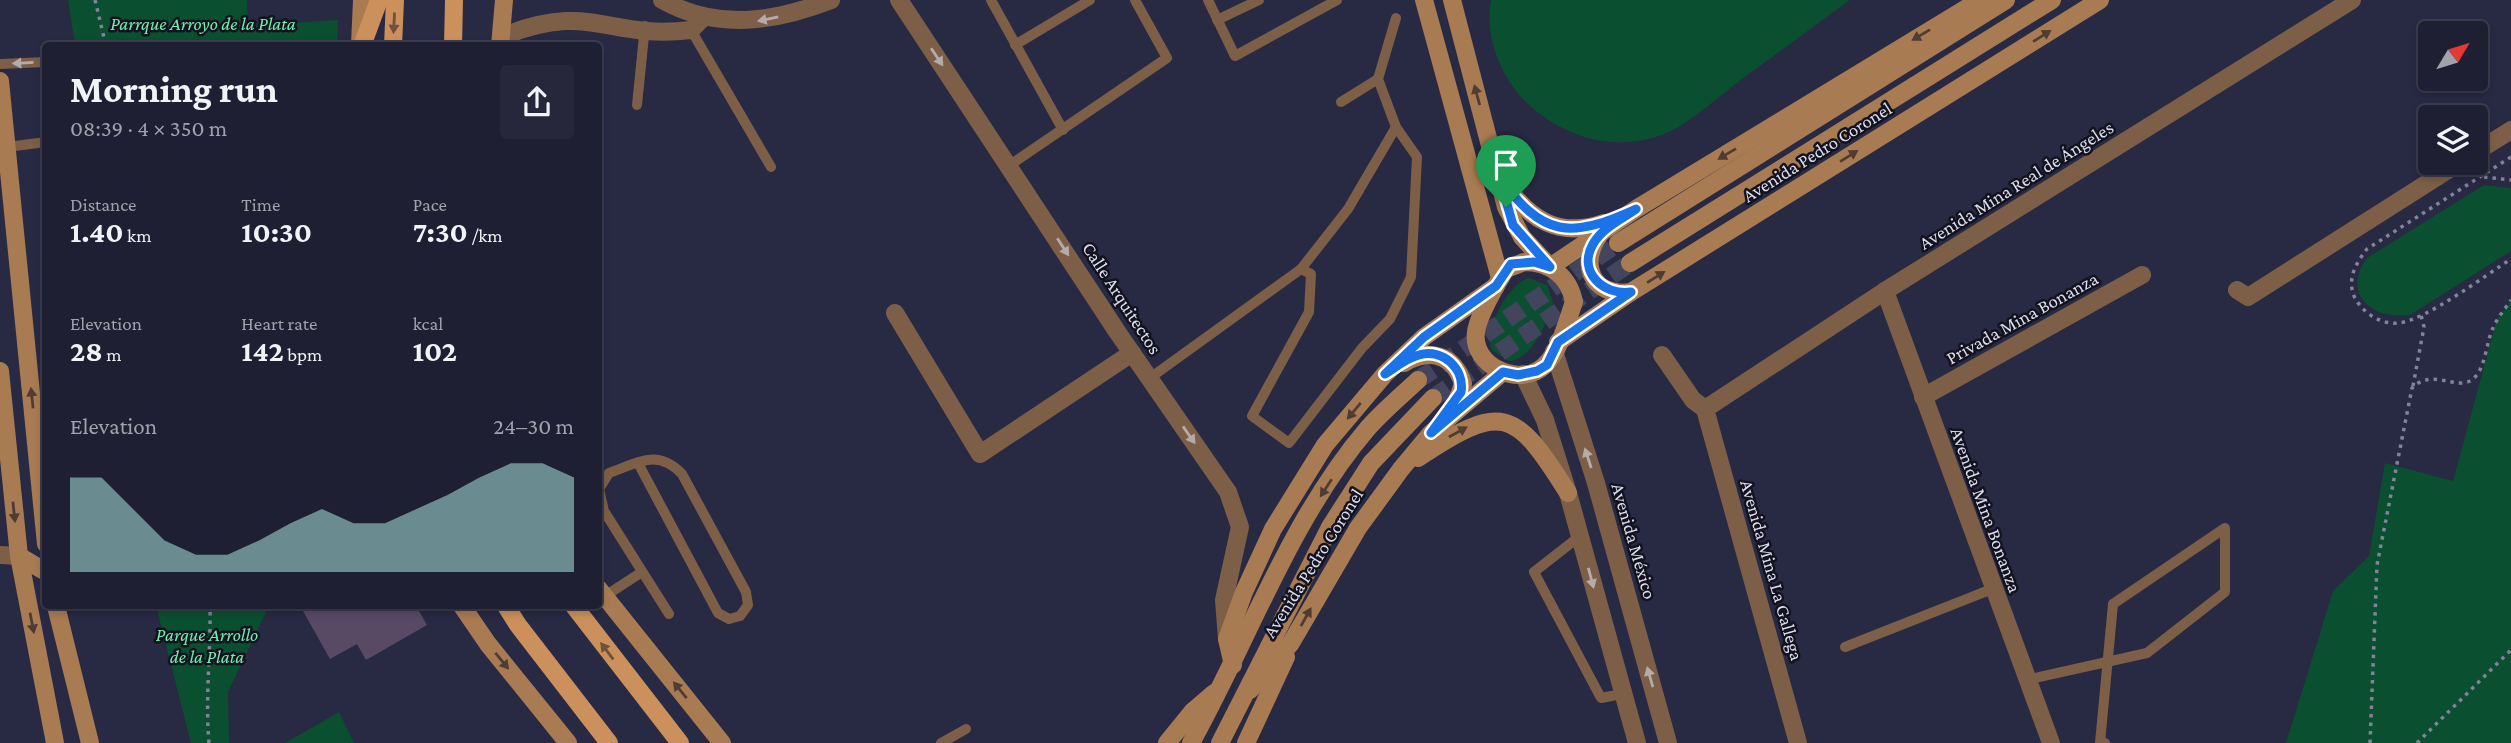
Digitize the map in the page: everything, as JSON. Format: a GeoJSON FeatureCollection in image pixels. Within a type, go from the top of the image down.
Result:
{"type":"FeatureCollection","features":[{"type":"Feature","properties":{"kind":"main road"},"geometry":{"type":"LineString","coordinates":[[363,42],[379,0]]}},
{"type":"Feature","properties":{"kind":"main road"},"geometry":{"type":"LineString","coordinates":[[393,42],[395,0]]}},
{"type":"Feature","properties":{"kind":"main road"},"geometry":{"type":"LineString","coordinates":[[453,42],[454,0]]}},
{"type":"Feature","properties":{"kind":"main road"},"geometry":{"type":"LineString","coordinates":[[508,609],[609,743]]}},
{"type":"Feature","properties":{"kind":"main road"},"geometry":{"type":"LineString","coordinates":[[576,609],[680,743]]}},
{"type":"Feature","properties":{"kind":"main road"},"geometry":{"type":"LineString","coordinates":[[633,685],[695,743]]}},
{"type":"Feature","properties":{"kind":"street"},"geometry":{"type":"LineString","coordinates":[[361,42],[362,0]]}},
{"type":"Feature","properties":{"kind":"street"},"geometry":{"type":"LineString","coordinates":[[501,41],[504,0]]}},
{"type":"Feature","properties":{"kind":"street"},"geometry":{"type":"LineString","coordinates":[[662,0],[697,24]]}},
{"type":"Feature","properties":{"kind":"street"},"geometry":{"type":"LineString","coordinates":[[588,3],[670,33],[697,24],[752,22],[800,12],[831,0]]}},
{"type":"Feature","properties":{"kind":"street","name":"Calle Arquitectos"},"geometry":{"type":"LineString","coordinates":[[899,0],[1132,353],[1228,492],[1240,527],[1224,600],[1227,639]]}},
{"type":"Feature","properties":{"kind":"street"},"geometry":{"type":"LineString","coordinates":[[1424,0],[1498,282]]}},
{"type":"Feature","properties":{"kind":"street"},"geometry":{"type":"LineString","coordinates":[[1452,0],[1513,225],[1567,282],[1574,302],[1547,365],[1537,371],[1523,374],[1503,372],[1487,361],[1480,350],[1476,331],[1498,282],[1511,264],[1534,262],[1550,267]]}},
{"type":"Feature","properties":{"kind":"street"},"geometry":{"type":"LineString","coordinates":[[1550,267],[1636,209],[1980,0]]}},
{"type":"Feature","properties":{"kind":"street","name":"Avenida Pedro Coronel"},"geometry":{"type":"LineString","coordinates":[[1618,243],[2006,0]]}},
{"type":"Feature","properties":{"kind":"street","name":"Avenida Pedro Coronel"},"geometry":{"type":"LineString","coordinates":[[1630,263],[2052,0]]}},
{"type":"Feature","properties":{"kind":"street","name":"Avenida Pedro Coronel"},"geometry":{"type":"LineString","coordinates":[[1556,346],[1631,292],[2100,0]]}},
{"type":"Feature","properties":{"kind":"street","name":"Avenida Mina Real de Ángeles"},"geometry":{"type":"LineString","coordinates":[[1705,409],[1885,291],[2352,0]]}},
{"type":"Feature","properties":{"kind":"street"},"geometry":{"type":"LineString","coordinates":[[501,41],[526,16],[555,3]]}},
{"type":"Feature","properties":{"kind":"street"},"geometry":{"type":"LineString","coordinates":[[0,81],[42,503]]}},
{"type":"Feature","properties":{"kind":"street"},"geometry":{"type":"LineString","coordinates":[[2488,144],[2511,130]]}},
{"type":"Feature","properties":{"kind":"street"},"geometry":{"type":"LineString","coordinates":[[2237,290],[2248,297],[2440,175]]}},
{"type":"Feature","properties":{"kind":"street"},"geometry":{"type":"LineString","coordinates":[[1499,176],[1517,202],[1536,218],[1559,228],[1584,230],[1636,209]]}},
{"type":"Feature","properties":{"kind":"street"},"geometry":{"type":"LineString","coordinates":[[1611,226],[1591,246],[1588,260],[1591,273],[1599,285],[1610,293],[1631,292]]}},
{"type":"Feature","properties":{"kind":"street","name":"Privada Mina Bonanza"},"geometry":{"type":"LineString","coordinates":[[1923,397],[2142,275]]}},
{"type":"Feature","properties":{"kind":"street","name":"Avenida Pedro Coronel"},"geometry":{"type":"LineString","coordinates":[[1227,639],[1259,558],[1296,490],[1325,445],[1385,374],[1424,337],[1498,282]]}},
{"type":"Feature","properties":{"kind":"street","name":"Avenida Mina Bonanza"},"geometry":{"type":"LineString","coordinates":[[1885,291],[1992,589],[2051,743]]}},
{"type":"Feature","properties":{"kind":"street"},"geometry":{"type":"LineString","coordinates":[[895,313],[980,454],[1132,353]]}},
{"type":"Feature","properties":{"kind":"street","name":"Avenida México"},"geometry":{"type":"LineString","coordinates":[[1556,346],[1668,743]]}},
{"type":"Feature","properties":{"kind":"street"},"geometry":{"type":"LineString","coordinates":[[1385,374],[1420,355],[1443,356],[1452,363],[1459,373],[1461,392],[1431,433]]}},
{"type":"Feature","properties":{"kind":"street"},"geometry":{"type":"LineString","coordinates":[[1662,355],[1693,400],[1705,409]]}},
{"type":"Feature","properties":{"kind":"street"},"geometry":{"type":"LineString","coordinates":[[0,370],[19,556],[55,743]]}},
{"type":"Feature","properties":{"kind":"street","name":"Avenida Pedro Coronel"},"geometry":{"type":"LineString","coordinates":[[1250,690],[1291,643],[1358,528],[1401,469],[1431,433],[1503,372]]}},
{"type":"Feature","properties":{"kind":"street"},"geometry":{"type":"LineString","coordinates":[[1523,374],[1545,420],[1568,493],[1636,743]]}},
{"type":"Feature","properties":{"kind":"street","name":"Avenida Pedro Coronel"},"geometry":{"type":"LineString","coordinates":[[1191,743],[1222,687],[1283,560],[1313,507],[1367,430],[1418,380]]}},
{"type":"Feature","properties":{"kind":"street","name":"Avenida Pedro Coronel"},"geometry":{"type":"LineString","coordinates":[[1220,743],[1250,690],[1330,527],[1371,463],[1433,398]]}},
{"type":"Feature","properties":{"kind":"street","name":"Avenida Mina La Gallega"},"geometry":{"type":"LineString","coordinates":[[1705,409],[1798,743]]}},
{"type":"Feature","properties":{"kind":"street"},"geometry":{"type":"LineString","coordinates":[[1401,469],[1459,431],[1476,424],[1496,421],[1511,424],[1533,441],[1568,493]]}},
{"type":"Feature","properties":{"kind":"street"},"geometry":{"type":"LineString","coordinates":[[0,555],[19,556],[42,552]]}},
{"type":"Feature","properties":{"kind":"street"},"geometry":{"type":"LineString","coordinates":[[19,556],[42,570]]}},
{"type":"Feature","properties":{"kind":"street"},"geometry":{"type":"LineString","coordinates":[[602,592],[722,743]]}},
{"type":"Feature","properties":{"kind":"street"},"geometry":{"type":"LineString","coordinates":[[57,609],[90,743]]}},
{"type":"Feature","properties":{"kind":"street"},"geometry":{"type":"LineString","coordinates":[[464,609],[488,644],[568,743]]}},
{"type":"Feature","properties":{"kind":"street"},"geometry":{"type":"LineString","coordinates":[[1227,639],[1233,665]]}},
{"type":"Feature","properties":{"kind":"street"},"geometry":{"type":"LineString","coordinates":[[1247,743],[1291,643]]}},
{"type":"Feature","properties":{"kind":"street"},"geometry":{"type":"LineString","coordinates":[[1167,743],[1193,711],[1222,687]]}},
{"type":"Feature","properties":{"kind":"lane"},"geometry":{"type":"LineString","coordinates":[[991,0],[1063,130]]}},
{"type":"Feature","properties":{"kind":"lane"},"geometry":{"type":"LineString","coordinates":[[1015,45],[1090,0]]}},
{"type":"Feature","properties":{"kind":"lane"},"geometry":{"type":"LineString","coordinates":[[1010,165],[1167,58],[1135,0]]}},
{"type":"Feature","properties":{"kind":"lane"},"geometry":{"type":"LineString","coordinates":[[1208,0],[1235,56],[1337,0]]}},
{"type":"Feature","properties":{"kind":"lane"},"geometry":{"type":"LineString","coordinates":[[1217,20],[1259,0]]}},
{"type":"Feature","properties":{"kind":"lane"},"geometry":{"type":"LineString","coordinates":[[1301,269],[1311,274],[1309,312],[1252,416],[1289,443],[1362,348],[1390,319],[1411,276],[1417,157],[1396,127],[1378,79],[1396,18]]}},
{"type":"Feature","properties":{"kind":"lane"},"geometry":{"type":"LineString","coordinates":[[697,24],[771,167]]}},
{"type":"Feature","properties":{"kind":"lane"},"geometry":{"type":"LineString","coordinates":[[637,105],[645,26]]}},
{"type":"Feature","properties":{"kind":"lane"},"geometry":{"type":"LineString","coordinates":[[0,64],[42,62]]}},
{"type":"Feature","properties":{"kind":"lane"},"geometry":{"type":"LineString","coordinates":[[1341,102],[1378,79]]}},
{"type":"Feature","properties":{"kind":"lane"},"geometry":{"type":"LineString","coordinates":[[1150,378],[1301,269],[1348,209],[1396,127]]}},
{"type":"Feature","properties":{"kind":"lane"},"geometry":{"type":"LineString","coordinates":[[7,147],[42,143]]}},
{"type":"Feature","properties":{"kind":"lane"},"geometry":{"type":"LineString","coordinates":[[602,484],[609,473],[638,463],[653,458],[670,461],[682,474],[746,592],[748,605],[740,616],[729,619],[718,613],[638,463]]}},
{"type":"Feature","properties":{"kind":"lane"},"geometry":{"type":"LineString","coordinates":[[602,502],[604,511],[669,614]]}},
{"type":"Feature","properties":{"kind":"lane"},"geometry":{"type":"LineString","coordinates":[[2026,680],[2106,661],[2147,653],[2225,592],[2225,528],[2113,604],[2106,661],[2100,743],[2105,743]]}},
{"type":"Feature","properties":{"kind":"lane"},"geometry":{"type":"LineString","coordinates":[[1580,536],[1534,572],[1601,698],[1622,694]]}},
{"type":"Feature","properties":{"kind":"lane"},"geometry":{"type":"LineString","coordinates":[[602,592],[642,572]]}},
{"type":"Feature","properties":{"kind":"lane"},"geometry":{"type":"LineString","coordinates":[[1845,647],[1992,589]]}},
{"type":"Feature","properties":{"kind":"lane"},"geometry":{"type":"LineString","coordinates":[[941,743],[966,729]]}},
{"type":"Feature","properties":{"kind":"path"},"geometry":{"type":"LineString","coordinates":[[95,0],[105,42]]}},
{"type":"Feature","properties":{"kind":"path"},"geometry":{"type":"LineString","coordinates":[[2511,157],[2367,249],[2356,263],[2351,279],[2354,295],[2364,311],[2378,320],[2399,323],[2421,315],[2511,259]]}},
{"type":"Feature","properties":{"kind":"path"},"geometry":{"type":"LineString","coordinates":[[2482,177],[2511,180]]}},
{"type":"Feature","properties":{"kind":"path"},"geometry":{"type":"LineString","coordinates":[[2412,388],[2420,380],[2433,378],[2463,383],[2472,380],[2478,374],[2493,327],[2511,300]]}},
{"type":"Feature","properties":{"kind":"path"},"geometry":{"type":"LineString","coordinates":[[2370,743],[2378,565],[2424,327],[2421,315]]}},
{"type":"Feature","properties":{"kind":"path"},"geometry":{"type":"LineString","coordinates":[[209,743],[206,705],[211,653],[210,609]]}},
{"type":"Feature","properties":{"kind":"path"},"geometry":{"type":"LineString","coordinates":[[2417,743],[2511,650]]}},
{"type":"Feature","properties":{"kind":"green space","name":"Parrque Arroyo de la Plata"},"geometry":{"type":"Polygon","coordinates":[[[68,0],[247,0],[248,26],[338,20],[337,42],[75,42],[68,0]]]}},
{"type":"Feature","properties":{"kind":"green space"},"geometry":{"type":"Polygon","coordinates":[[[1491,0],[1850,0],[1678,127],[1650,139],[1612,142],[1575,134],[1557,125],[1541,115],[1517,92],[1502,68],[1492,42],[1489,14],[1491,0]]]}},
{"type":"Feature","properties":{"kind":"green space"},"geometry":{"type":"Polygon","coordinates":[[[2484,185],[2511,188],[2511,251],[2410,315],[2384,313],[2364,302],[2357,283],[2367,258],[2484,185]]]}},
{"type":"Feature","properties":{"kind":"green space"},"geometry":{"type":"Polygon","coordinates":[[[1529,278],[1547,285],[1553,302],[1543,329],[1531,348],[1524,355],[1508,361],[1492,350],[1491,331],[1506,298],[1521,282],[1529,278]]]}},
{"type":"Feature","properties":{"kind":"green space"},"geometry":{"type":"Polygon","coordinates":[[[2511,300],[2511,743],[2286,743],[2333,591],[2369,556],[2385,463],[2453,481],[2497,319],[2511,300]]]}},
{"type":"Feature","properties":{"kind":"green space","name":"Parque Arrollo de la Plata"},"geometry":{"type":"Polygon","coordinates":[[[157,609],[268,609],[228,692],[229,743],[191,743],[157,609]]]}},
{"type":"Feature","properties":{"kind":"green space"},"geometry":{"type":"Polygon","coordinates":[[[339,712],[354,743],[285,743],[339,712]]]}},
{"type":"Feature","properties":{"kind":"building"},"geometry":{"type":"Polygon","coordinates":[[[418,609],[427,625],[366,660],[357,644],[330,659],[303,611],[418,609]]]}},
{"type":"Feature","properties":{"kind":"tunnel"},"geometry":{"type":"LineString","coordinates":[[1418,380],[1618,243]]}},
{"type":"Feature","properties":{"kind":"tunnel"},"geometry":{"type":"LineString","coordinates":[[1433,398],[1630,263]]}},
{"type":"Feature","properties":{"kind":"route"},"geometry":{"type":"LineString","coordinates":[[1499,176],[1517,202],[1536,218],[1559,228],[1584,230],[1636,209],[1600,235],[1591,246],[1588,260],[1591,273],[1599,285],[1610,293],[1631,292],[1558,342],[1547,365],[1537,371],[1518,375],[1503,372],[1431,433],[1456,404],[1461,392],[1463,384],[1452,363],[1443,356],[1420,355],[1385,374],[1424,337],[1496,286],[1511,264],[1534,262],[1550,267],[1513,225],[1506,207],[1499,176]]}}]}
